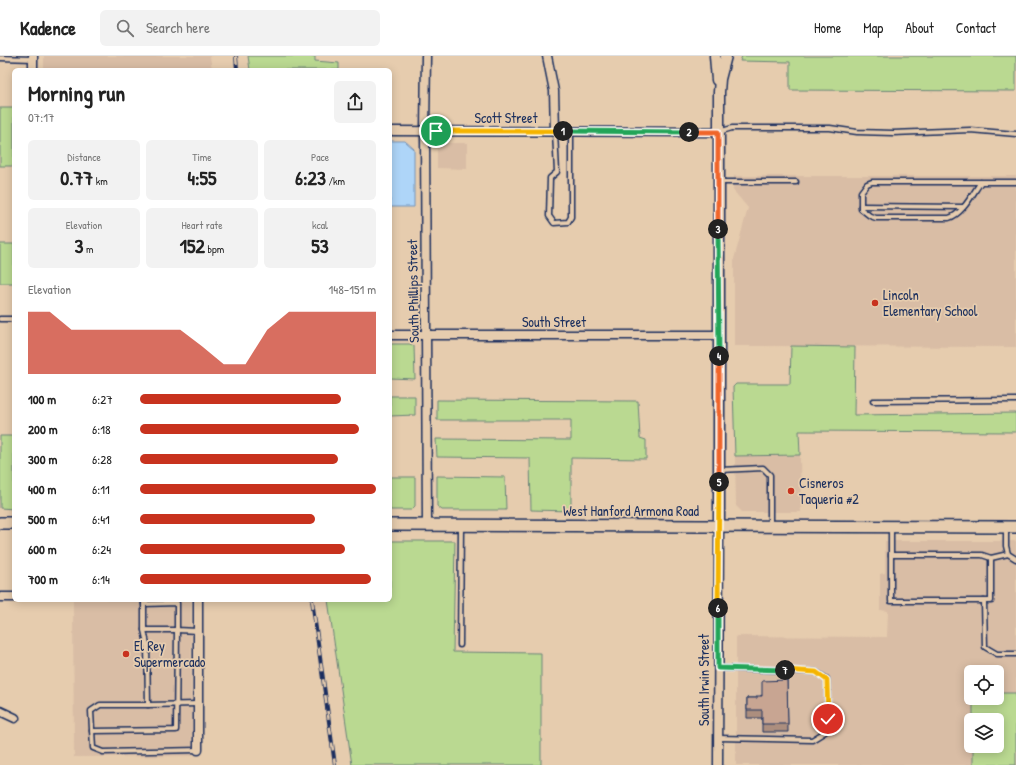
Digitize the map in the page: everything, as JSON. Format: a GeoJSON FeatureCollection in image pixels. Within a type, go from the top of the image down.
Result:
{"type":"FeatureCollection","features":[{"type":"Feature","properties":{"kind":"main road"},"geometry":{"type":"LineString","coordinates":[[0,523],[12,523]]}},
{"type":"Feature","properties":{"kind":"main road","name":"West Hanford Armona Road"},"geometry":{"type":"LineString","coordinates":[[392,525],[1011,526]]}},
{"type":"Feature","properties":{"kind":"street","name":"South Phillips Street"},"geometry":{"type":"LineString","coordinates":[[426,56],[427,525]]}},
{"type":"Feature","properties":{"kind":"street"},"geometry":{"type":"LineString","coordinates":[[547,56],[554,91],[555,131]]}},
{"type":"Feature","properties":{"kind":"street"},"geometry":{"type":"LineString","coordinates":[[715,56],[719,92]]}},
{"type":"Feature","properties":{"kind":"street"},"geometry":{"type":"LineString","coordinates":[[719,92],[720,79],[726,56]]}},
{"type":"Feature","properties":{"kind":"street"},"geometry":{"type":"LineString","coordinates":[[33,57],[33,68]]}},
{"type":"Feature","properties":{"kind":"street","name":"South Irwin Street"},"geometry":{"type":"LineString","coordinates":[[718,765],[719,92]]}},
{"type":"Feature","properties":{"kind":"street","name":"Scott Street"},"geometry":{"type":"LineString","coordinates":[[392,131],[718,132]]}},
{"type":"Feature","properties":{"kind":"street","name":"South Street"},"geometry":{"type":"LineString","coordinates":[[392,335],[719,335]]}},
{"type":"Feature","properties":{"kind":"street"},"geometry":{"type":"LineString","coordinates":[[0,597],[12,597]]}},
{"type":"Feature","properties":{"kind":"street"},"geometry":{"type":"LineString","coordinates":[[198,602],[198,750]]}},
{"type":"Feature","properties":{"kind":"street"},"geometry":{"type":"LineString","coordinates":[[0,711],[14,718]]}},
{"type":"Feature","properties":{"kind":"lane"},"geometry":{"type":"LineString","coordinates":[[0,58],[33,57]]}},
{"type":"Feature","properties":{"kind":"lane"},"geometry":{"type":"LineString","coordinates":[[718,132],[732,128],[830,128],[857,132],[970,130],[1016,134]]}},
{"type":"Feature","properties":{"kind":"lane"},"geometry":{"type":"LineString","coordinates":[[555,131],[557,172],[550,178],[549,216],[554,223],[568,222],[571,217],[571,131]]}},
{"type":"Feature","properties":{"kind":"lane"},"geometry":{"type":"LineString","coordinates":[[718,182],[796,182]]}},
{"type":"Feature","properties":{"kind":"lane"},"geometry":{"type":"LineString","coordinates":[[981,182],[963,207],[954,217],[949,218],[876,218],[864,213],[861,206],[861,192],[867,184],[872,182],[981,182],[1016,182]]}},
{"type":"Feature","properties":{"kind":"lane"},"geometry":{"type":"LineString","coordinates":[[861,206],[963,207]]}},
{"type":"Feature","properties":{"kind":"lane"},"geometry":{"type":"LineString","coordinates":[[0,319],[12,319]]}},
{"type":"Feature","properties":{"kind":"lane"},"geometry":{"type":"LineString","coordinates":[[873,401],[1016,400]]}},
{"type":"Feature","properties":{"kind":"lane"},"geometry":{"type":"LineString","coordinates":[[719,470],[763,468],[770,475],[770,526]]}},
{"type":"Feature","properties":{"kind":"lane"},"geometry":{"type":"LineString","coordinates":[[460,645],[461,525]]}},
{"type":"Feature","properties":{"kind":"lane"},"geometry":{"type":"LineString","coordinates":[[891,526],[891,601],[991,601],[992,558]]}},
{"type":"Feature","properties":{"kind":"lane"},"geometry":{"type":"LineString","coordinates":[[1011,526],[1006,546],[1008,554],[1016,559]]}},
{"type":"Feature","properties":{"kind":"lane"},"geometry":{"type":"LineString","coordinates":[[891,555],[982,555],[992,558],[1008,554]]}},
{"type":"Feature","properties":{"kind":"lane"},"geometry":{"type":"LineString","coordinates":[[984,601],[985,647],[997,654],[1016,654]]}},
{"type":"Feature","properties":{"kind":"lane"},"geometry":{"type":"LineString","coordinates":[[92,731],[173,731],[177,727],[177,602],[144,602],[144,630],[147,644],[148,705]]}},
{"type":"Feature","properties":{"kind":"lane"},"geometry":{"type":"LineString","coordinates":[[144,630],[198,631]]}},
{"type":"Feature","properties":{"kind":"lane"},"geometry":{"type":"LineString","coordinates":[[718,668],[816,672],[827,680],[828,719],[825,732],[812,740],[718,738]]}},
{"type":"Feature","properties":{"kind":"lane"},"geometry":{"type":"LineString","coordinates":[[198,704],[100,705],[92,711],[93,748],[102,752],[198,750]]}},
{"type":"Feature","properties":{"kind":"shaded area"},"geometry":{"type":"Polygon","coordinates":[[[44,56],[210,56],[212,68],[44,68],[44,56]]]}},
{"type":"Feature","properties":{"kind":"shaded area"},"geometry":{"type":"Polygon","coordinates":[[[437,143],[467,143],[467,169],[437,168],[437,143]]]}},
{"type":"Feature","properties":{"kind":"shaded area","name":"Lincoln Elementary School"},"geometry":{"type":"Polygon","coordinates":[[[734,176],[1016,176],[1016,347],[734,346],[734,259],[748,208],[733,190],[734,176]]]}},
{"type":"Feature","properties":{"kind":"shaded area"},"geometry":{"type":"Polygon","coordinates":[[[800,455],[801,512],[742,512],[736,506],[735,456],[800,455]]]}},
{"type":"Feature","properties":{"kind":"shaded area"},"geometry":{"type":"Polygon","coordinates":[[[885,541],[1016,541],[1016,693],[1004,693],[1004,665],[964,665],[964,705],[973,705],[973,713],[964,713],[964,753],[972,753],[973,765],[736,765],[736,636],[887,637],[888,611],[880,610],[880,574],[885,573],[885,541]]]}},
{"type":"Feature","properties":{"kind":"shaded area"},"geometry":{"type":"Polygon","coordinates":[[[73,602],[191,602],[192,756],[74,757],[73,602]]]}},
{"type":"Feature","properties":{"kind":"green space"},"geometry":{"type":"Polygon","coordinates":[[[248,56],[315,56],[315,61],[339,63],[339,68],[250,68],[248,56]]]}},
{"type":"Feature","properties":{"kind":"green space"},"geometry":{"type":"Polygon","coordinates":[[[742,56],[1016,56],[1016,91],[790,90],[790,62],[740,61],[742,56]]]}},
{"type":"Feature","properties":{"kind":"green space"},"geometry":{"type":"Polygon","coordinates":[[[0,108],[12,108],[12,166],[0,166],[0,108]]]}},
{"type":"Feature","properties":{"kind":"green space"},"geometry":{"type":"Polygon","coordinates":[[[0,244],[12,244],[12,283],[0,283],[0,244]]]}},
{"type":"Feature","properties":{"kind":"green space"},"geometry":{"type":"Polygon","coordinates":[[[392,344],[410,344],[414,346],[415,379],[392,378],[392,344]]]}},
{"type":"Feature","properties":{"kind":"green space"},"geometry":{"type":"Polygon","coordinates":[[[791,346],[855,347],[854,415],[1016,413],[1016,432],[799,431],[800,455],[735,456],[733,387],[736,384],[790,384],[791,346]]]}},
{"type":"Feature","properties":{"kind":"green space"},"geometry":{"type":"Polygon","coordinates":[[[392,396],[415,396],[415,415],[392,416],[392,396]]]}},
{"type":"Feature","properties":{"kind":"green space"},"geometry":{"type":"Polygon","coordinates":[[[437,400],[638,401],[640,438],[646,440],[646,459],[571,458],[571,511],[531,510],[530,458],[437,457],[436,439],[571,440],[571,420],[437,420],[437,400]]]}},
{"type":"Feature","properties":{"kind":"green space"},"geometry":{"type":"Polygon","coordinates":[[[0,436],[12,436],[12,509],[0,508],[0,436]]]}},
{"type":"Feature","properties":{"kind":"green space"},"geometry":{"type":"Polygon","coordinates":[[[437,476],[505,477],[506,510],[442,510],[437,506],[437,476]]]}},
{"type":"Feature","properties":{"kind":"green space"},"geometry":{"type":"Polygon","coordinates":[[[392,477],[415,477],[415,506],[411,510],[392,510],[392,477]]]}},
{"type":"Feature","properties":{"kind":"green space"},"geometry":{"type":"Polygon","coordinates":[[[392,541],[455,541],[453,652],[541,653],[541,765],[352,765],[328,602],[392,602],[392,541]]]}},
{"type":"Feature","properties":{"kind":"green space"},"geometry":{"type":"Polygon","coordinates":[[[1004,693],[1016,693],[1016,765],[973,765],[973,753],[1004,753],[1004,713],[973,713],[973,705],[1004,705],[1004,693]]]}},
{"type":"Feature","properties":{"kind":"water"},"geometry":{"type":"Polygon","coordinates":[[[392,141],[405,141],[414,149],[414,207],[392,207],[392,141]]]}},
{"type":"Feature","properties":{"kind":"building"},"geometry":{"type":"Polygon","coordinates":[[[787,680],[788,724],[762,724],[762,710],[747,710],[747,698],[757,698],[757,696],[762,696],[762,681],[787,680]]]}},
{"type":"Feature","properties":{"kind":"railway"},"geometry":{"type":"LineString","coordinates":[[236,56],[237,68]]}},
{"type":"Feature","properties":{"kind":"railway"},"geometry":{"type":"LineString","coordinates":[[312,602],[335,765]]}},
{"type":"Feature","properties":{"kind":"place","name":"Lincoln Elementary School"},"geometry":{"type":"Point","coordinates":[875,303]}},
{"type":"Feature","properties":{"kind":"place","name":"Cisneros Taqueria #2"},"geometry":{"type":"Point","coordinates":[791,491]}},
{"type":"Feature","properties":{"kind":"place","name":"El Rey Supermercado"},"geometry":{"type":"Point","coordinates":[126,654]}},
{"type":"Feature","properties":{"kind":"route"},"geometry":{"type":"LineString","coordinates":[[436,131],[718,132],[718,668],[816,672],[827,680],[828,719]]}}]}
